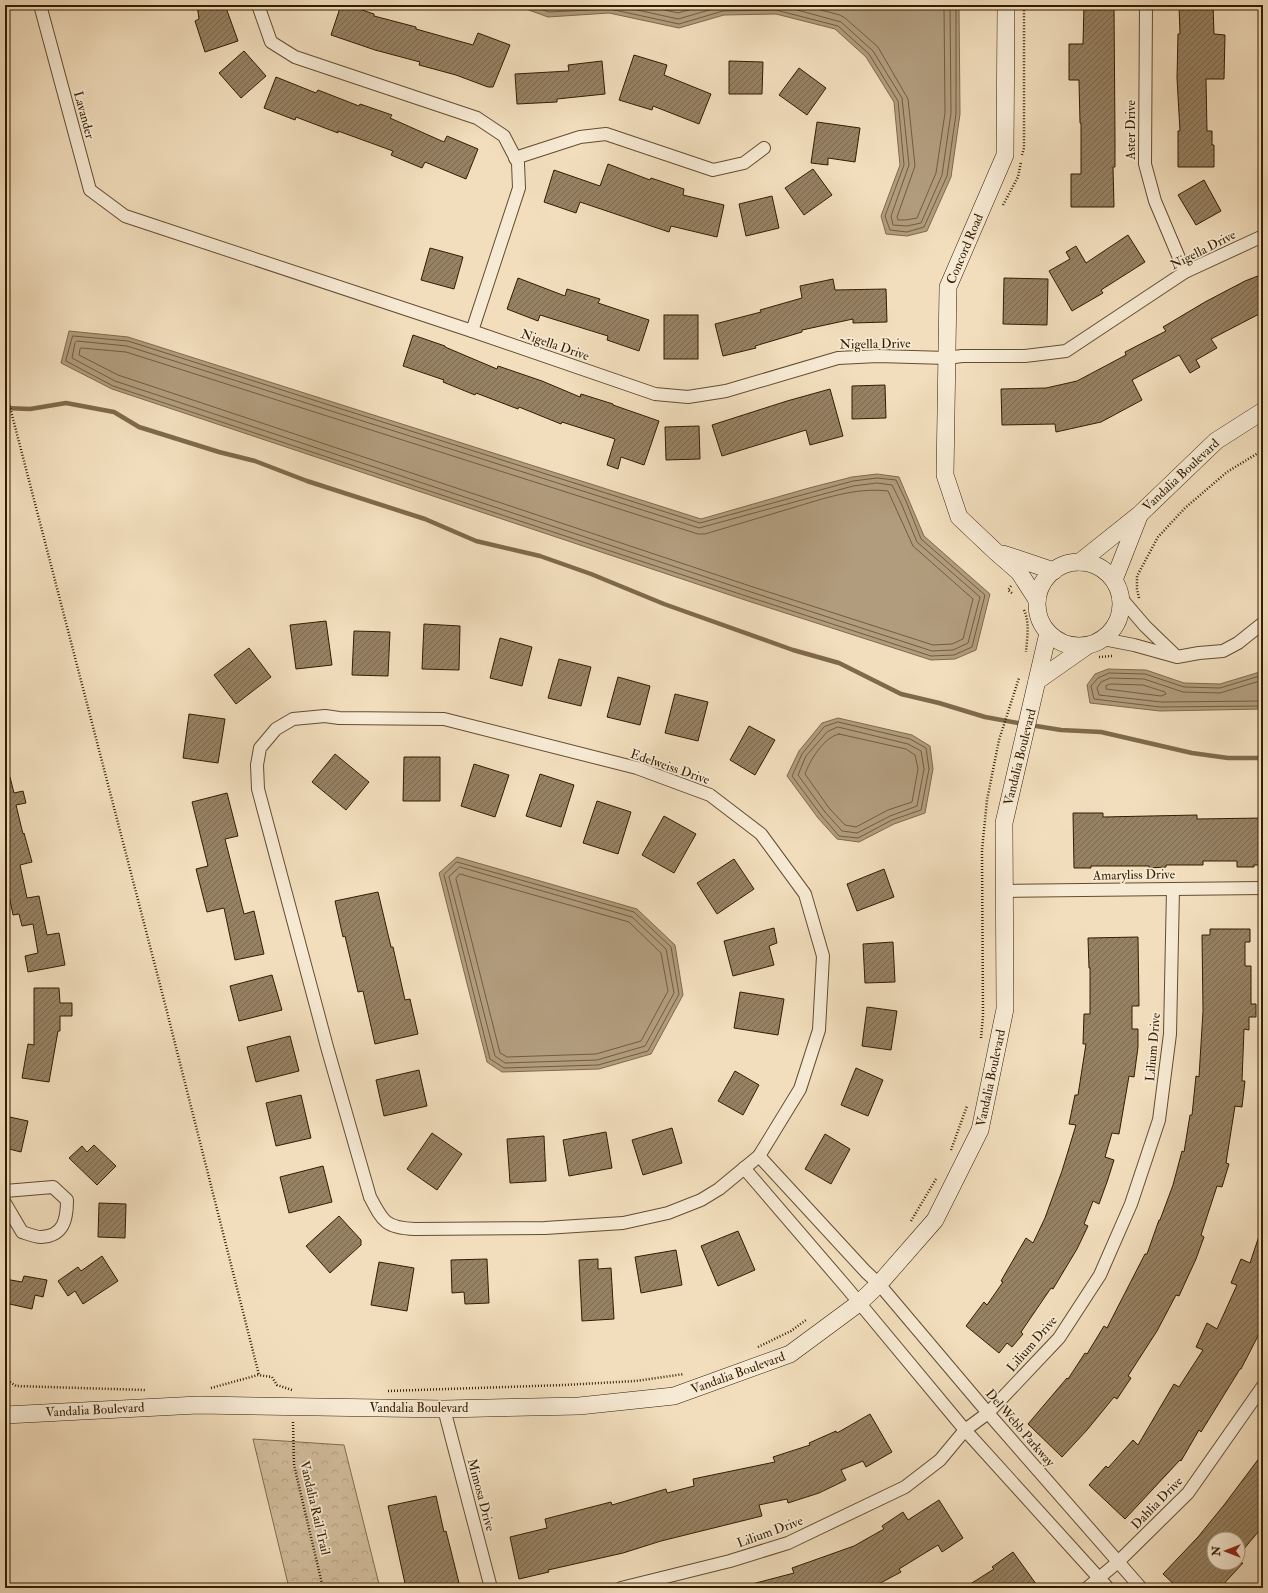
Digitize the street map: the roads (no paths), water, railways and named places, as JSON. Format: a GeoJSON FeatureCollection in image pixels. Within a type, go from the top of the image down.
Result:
{"type":"FeatureCollection","features":[{"type":"Feature","properties":{"kind":"street","name":"Lavander"},"geometry":{"type":"LineString","coordinates":[[40,5],[90,190],[125,216],[472,331]]}},
{"type":"Feature","properties":{"kind":"street"},"geometry":{"type":"LineString","coordinates":[[258,5],[271,42],[296,57],[477,118],[504,136],[518,163],[520,188],[472,331]]}},
{"type":"Feature","properties":{"kind":"street","name":"Concord Road"},"geometry":{"type":"LineString","coordinates":[[1006,5],[1005,155],[948,286],[945,475],[959,517],[996,552],[1020,572],[1029,602]]}},
{"type":"Feature","properties":{"kind":"street","name":"Aster Drive"},"geometry":{"type":"LineString","coordinates":[[1146,5],[1145,164],[1155,201],[1186,272]]}},
{"type":"Feature","properties":{"kind":"street"},"geometry":{"type":"LineString","coordinates":[[515,158],[580,137],[606,134],[713,170],[744,163],[764,148]]}},
{"type":"Feature","properties":{"kind":"street","name":"Nigella Drive"},"geometry":{"type":"LineString","coordinates":[[472,331],[655,394],[688,397],[726,391],[838,358],[878,356],[947,358],[962,356],[1025,356],[1066,350],[1099,331],[1186,272],[1263,236]]}},
{"type":"Feature","properties":{"kind":"street","name":"Vandalia Boulevard"},"geometry":{"type":"LineString","coordinates":[[1080,562],[1140,514],[1216,441],[1263,410]]}},
{"type":"Feature","properties":{"kind":"street","name":"Vandalia Boulevard"},"geometry":{"type":"LineString","coordinates":[[1114,580],[1140,514]]}},
{"type":"Feature","properties":{"kind":"street","name":"Concord Road"},"geometry":{"type":"LineString","coordinates":[[996,552],[1054,570]]}},
{"type":"Feature","properties":{"kind":"street"},"geometry":{"type":"LineString","coordinates":[[1090,652],[1066,644],[1048,633],[1038,612],[1029,602],[1040,589],[1045,579],[1054,570],[1066,564],[1080,562],[1093,564],[1104,570],[1114,580],[1121,598],[1145,626],[1177,657]]}},
{"type":"Feature","properties":{"kind":"street"},"geometry":{"type":"LineString","coordinates":[[1037,681],[1090,652],[1111,631],[1118,621],[1121,610],[1121,598]]}},
{"type":"Feature","properties":{"kind":"street"},"geometry":{"type":"LineString","coordinates":[[1103,639],[1134,645],[1177,657],[1223,651],[1238,643],[1263,623]]}},
{"type":"Feature","properties":{"kind":"street","name":"Vandalia Boulevard"},"geometry":{"type":"LineString","coordinates":[[5,1415],[198,1405],[444,1409],[579,1406],[674,1396],[790,1354],[859,1304],[879,1284],[935,1220],[980,1130],[1005,1009],[1004,823],[1048,633]]}},
{"type":"Feature","properties":{"kind":"street","name":"Edelweiss Drive"},"geometry":{"type":"LineString","coordinates":[[325,716],[338,718],[444,719],[637,768],[710,795],[761,834],[805,894],[823,956],[819,1030],[800,1089],[760,1156],[719,1189],[701,1200],[668,1213],[623,1223],[545,1228],[415,1229],[399,1228],[389,1224],[380,1217],[370,1197],[327,1047],[258,789],[257,765],[260,748],[276,729],[293,719],[325,716]]}},
{"type":"Feature","properties":{"kind":"street","name":"Amaryliss Drive"},"geometry":{"type":"LineString","coordinates":[[1005,891],[1263,888]]}},
{"type":"Feature","properties":{"kind":"street","name":"Lilium Drive"},"geometry":{"type":"LineString","coordinates":[[621,1588],[730,1561],[788,1543],[905,1487],[940,1460],[965,1430],[988,1413],[1059,1338],[1100,1275],[1131,1204],[1159,1120],[1170,1034],[1173,889]]}},
{"type":"Feature","properties":{"kind":"street","name":"Del Webb Parkway"},"geometry":{"type":"LineString","coordinates":[[760,1156],[866,1272],[879,1284],[988,1413],[1141,1588]]}},
{"type":"Feature","properties":{"kind":"street"},"geometry":{"type":"LineString","coordinates":[[744,1168],[965,1430],[1108,1588]]}},
{"type":"Feature","properties":{"kind":"street"},"geometry":{"type":"LineString","coordinates":[[5,1191],[53,1187],[67,1200],[67,1213],[63,1226],[52,1235],[40,1237],[22,1232],[5,1203]]}},
{"type":"Feature","properties":{"kind":"street","name":"Dahlia Drive"},"geometry":{"type":"LineString","coordinates":[[1087,1588],[1118,1562],[1188,1493],[1263,1386]]}},
{"type":"Feature","properties":{"kind":"street","name":"Mimosa Drive"},"geometry":{"type":"LineString","coordinates":[[444,1409],[490,1588]]}},
{"type":"Feature","properties":{"kind":"water"},"geometry":{"type":"Polygon","coordinates":[[[515,5],[959,5],[960,114],[951,177],[927,231],[907,236],[886,234],[881,216],[900,165],[894,102],[866,57],[835,29],[776,14],[724,15],[679,28],[609,13],[548,17],[515,5]]]}},
{"type":"Feature","properties":{"kind":"water"},"geometry":{"type":"Polygon","coordinates":[[[69,331],[128,337],[701,519],[852,477],[877,474],[899,477],[924,536],[990,594],[976,650],[955,659],[931,660],[745,600],[112,389],[61,363],[69,331]]]}},
{"type":"Feature","properties":{"kind":"water"},"geometry":{"type":"Polygon","coordinates":[[[1108,669],[1146,670],[1184,683],[1220,684],[1263,671],[1263,709],[1160,711],[1090,703],[1087,685],[1095,674],[1108,669]]]}},
{"type":"Feature","properties":{"kind":"water"},"geometry":{"type":"Polygon","coordinates":[[[838,718],[912,735],[930,746],[933,769],[925,813],[894,824],[859,842],[837,839],[818,818],[787,776],[799,751],[822,723],[838,718]]]}},
{"type":"Feature","properties":{"kind":"water"},"geometry":{"type":"Polygon","coordinates":[[[457,857],[637,909],[675,945],[683,995],[651,1054],[599,1069],[502,1072],[487,1062],[439,873],[457,857]]]}},
{"type":"Feature","properties":{"kind":"waterway"},"geometry":{"type":"LineString","coordinates":[[5,408],[30,409],[66,403],[114,412],[139,427],[219,452],[255,461],[307,481],[425,519],[476,541],[540,556],[591,574],[664,604],[793,650],[839,663],[901,694],[939,703],[985,717],[1023,724]]}},
{"type":"Feature","properties":{"kind":"waterway"},"geometry":{"type":"LineString","coordinates":[[1030,725],[1061,730],[1101,732],[1192,753],[1228,758],[1263,758]]}}]}
